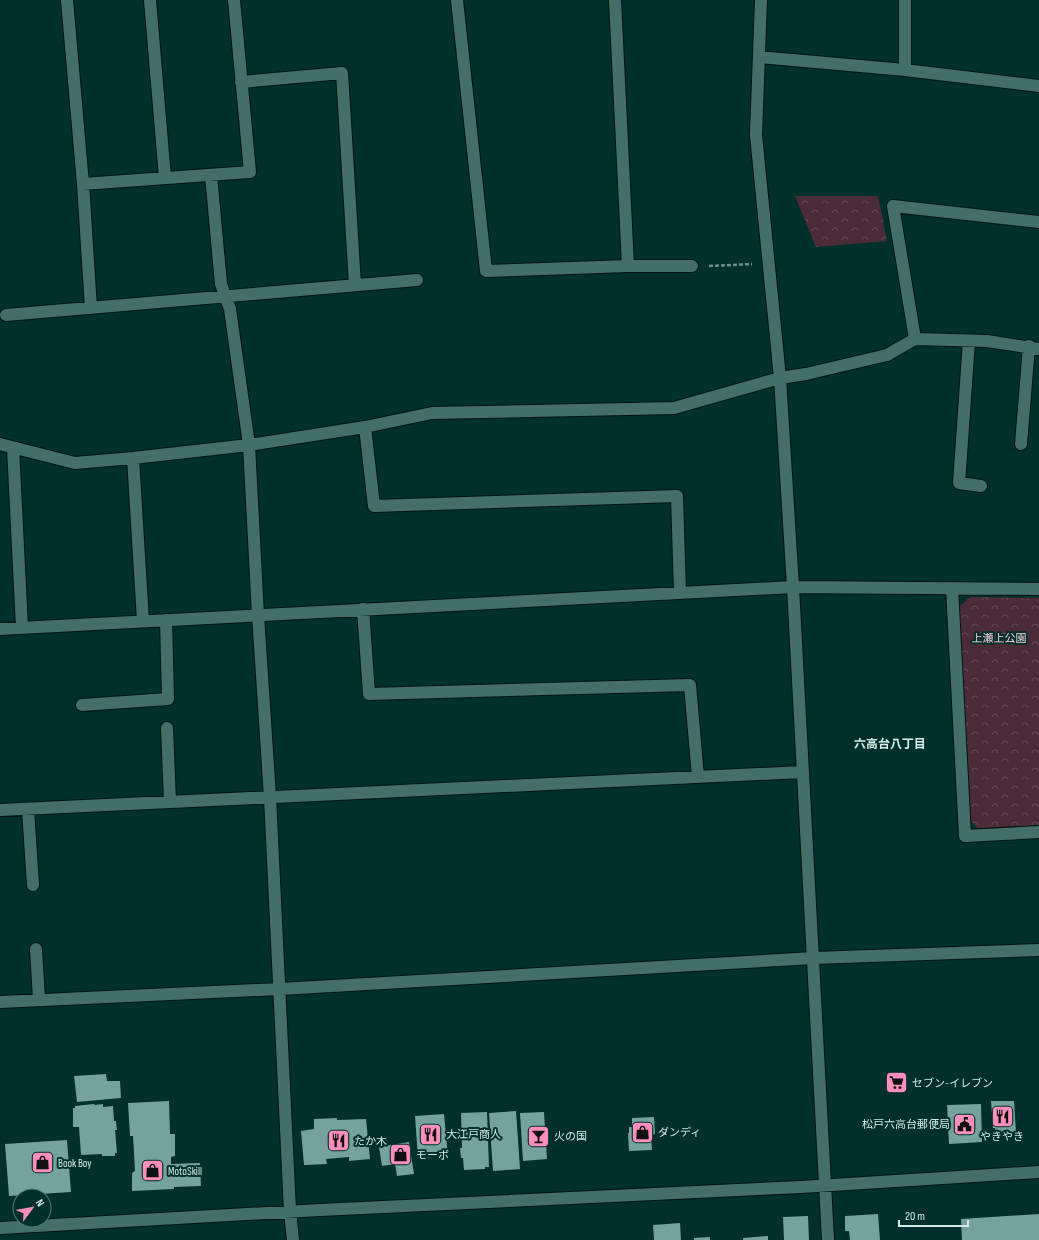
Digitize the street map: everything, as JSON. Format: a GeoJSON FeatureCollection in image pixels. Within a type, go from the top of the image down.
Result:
{"type":"FeatureCollection","features":[{"type":"Feature","properties":{"kind":"street"},"geometry":{"type":"LineString","coordinates":[[67,0],[83,184],[91,308]]}},
{"type":"Feature","properties":{"kind":"street"},"geometry":{"type":"LineString","coordinates":[[150,0],[164,178]]}},
{"type":"Feature","properties":{"kind":"street"},"geometry":{"type":"LineString","coordinates":[[83,184],[250,172],[234,0]]}},
{"type":"Feature","properties":{"kind":"street"},"geometry":{"type":"LineString","coordinates":[[457,0],[486,271],[628,266],[692,266]]}},
{"type":"Feature","properties":{"kind":"street"},"geometry":{"type":"LineString","coordinates":[[614,0],[628,266]]}},
{"type":"Feature","properties":{"kind":"street"},"geometry":{"type":"LineString","coordinates":[[761,0],[756,136],[780,378],[814,958],[828,1240]]}},
{"type":"Feature","properties":{"kind":"street"},"geometry":{"type":"LineString","coordinates":[[905,0],[905,70]]}},
{"type":"Feature","properties":{"kind":"street"},"geometry":{"type":"LineString","coordinates":[[759,57],[905,70],[1039,86]]}},
{"type":"Feature","properties":{"kind":"street"},"geometry":{"type":"LineString","coordinates":[[242,82],[342,73],[356,285]]}},
{"type":"Feature","properties":{"kind":"street"},"geometry":{"type":"LineString","coordinates":[[211,175],[221,284],[230,309],[249,444],[270,797],[290,1211],[293,1240]]}},
{"type":"Feature","properties":{"kind":"street"},"geometry":{"type":"LineString","coordinates":[[915,339],[893,206],[1039,222]]}},
{"type":"Feature","properties":{"kind":"street"},"geometry":{"type":"LineString","coordinates":[[6,315],[417,280]]}},
{"type":"Feature","properties":{"kind":"street"},"geometry":{"type":"LineString","coordinates":[[0,444],[75,463],[133,458],[249,444],[365,427],[432,413],[674,408],[780,378],[806,374],[887,355],[915,339],[970,341],[987,340],[1034,348],[1021,444]]}},
{"type":"Feature","properties":{"kind":"street"},"geometry":{"type":"LineString","coordinates":[[970,341],[958,483],[981,486]]}},
{"type":"Feature","properties":{"kind":"street"},"geometry":{"type":"LineString","coordinates":[[365,427],[374,506],[677,496],[680,593]]}},
{"type":"Feature","properties":{"kind":"street"},"geometry":{"type":"LineString","coordinates":[[13,448],[22,628]]}},
{"type":"Feature","properties":{"kind":"street"},"geometry":{"type":"LineString","coordinates":[[133,458],[142,621]]}},
{"type":"Feature","properties":{"kind":"street"},"geometry":{"type":"LineString","coordinates":[[0,629],[793,587],[1039,589]]}},
{"type":"Feature","properties":{"kind":"street"},"geometry":{"type":"LineString","coordinates":[[952,588],[965,836],[1039,832]]}},
{"type":"Feature","properties":{"kind":"street"},"geometry":{"type":"LineString","coordinates":[[363,610],[368,694],[690,685],[698,777]]}},
{"type":"Feature","properties":{"kind":"street"},"geometry":{"type":"LineString","coordinates":[[82,705],[168,699],[166,620]]}},
{"type":"Feature","properties":{"kind":"street"},"geometry":{"type":"LineString","coordinates":[[167,728],[170,802]]}},
{"type":"Feature","properties":{"kind":"street"},"geometry":{"type":"LineString","coordinates":[[0,810],[802,772]]}},
{"type":"Feature","properties":{"kind":"street"},"geometry":{"type":"LineString","coordinates":[[28,809],[33,885]]}},
{"type":"Feature","properties":{"kind":"street"},"geometry":{"type":"LineString","coordinates":[[36,949],[39,999]]}},
{"type":"Feature","properties":{"kind":"street"},"geometry":{"type":"LineString","coordinates":[[0,1002],[280,989],[814,958],[1039,950]]}},
{"type":"Feature","properties":{"kind":"street"},"geometry":{"type":"LineString","coordinates":[[0,1228],[290,1211],[825,1185],[1039,1172]]}},
{"type":"Feature","properties":{"kind":"path"},"geometry":{"type":"LineString","coordinates":[[692,266],[769,263]]}},
{"type":"Feature","properties":{"kind":"green space"},"geometry":{"type":"Polygon","coordinates":[[[795,196],[878,196],[887,241],[816,247],[795,196]]]}},
{"type":"Feature","properties":{"kind":"green space","name":"上瀬上公園"},"geometry":{"type":"Polygon","coordinates":[[[970,597],[1039,598],[1039,825],[979,830],[969,819],[958,608],[970,597]]]}},
{"type":"Feature","properties":{"kind":"building"},"geometry":{"type":"Polygon","coordinates":[[[106,1074],[107,1081],[120,1081],[121,1098],[77,1102],[74,1076],[106,1074]]]}},
{"type":"Feature","properties":{"kind":"building"},"geometry":{"type":"Polygon","coordinates":[[[169,1101],[170,1134],[175,1134],[175,1156],[171,1157],[171,1164],[200,1163],[201,1186],[132,1191],[132,1173],[135,1171],[133,1136],[130,1136],[128,1103],[169,1101]]]}},
{"type":"Feature","properties":{"kind":"building"},"geometry":{"type":"Polygon","coordinates":[[[991,1101],[1014,1101],[1016,1133],[996,1133],[995,1128],[993,1128],[991,1101]]]}},
{"type":"Feature","properties":{"kind":"building"},"geometry":{"type":"Polygon","coordinates":[[[103,1104],[103,1107],[113,1106],[114,1121],[116,1121],[117,1130],[115,1130],[117,1153],[115,1153],[115,1156],[102,1156],[102,1154],[81,1155],[79,1127],[73,1127],[73,1108],[75,1108],[75,1106],[103,1104]]]}},
{"type":"Feature","properties":{"kind":"building"},"geometry":{"type":"Polygon","coordinates":[[[981,1104],[982,1142],[949,1144],[947,1105],[981,1104]]]}},
{"type":"Feature","properties":{"kind":"building"},"geometry":{"type":"Polygon","coordinates":[[[516,1111],[520,1169],[493,1171],[489,1113],[516,1111]]]}},
{"type":"Feature","properties":{"kind":"building"},"geometry":{"type":"Polygon","coordinates":[[[487,1112],[489,1167],[485,1167],[485,1169],[464,1170],[460,1148],[462,1148],[461,1113],[487,1112]]]}},
{"type":"Feature","properties":{"kind":"building"},"geometry":{"type":"Polygon","coordinates":[[[544,1112],[547,1159],[523,1161],[520,1113],[544,1112]]]}},
{"type":"Feature","properties":{"kind":"building"},"geometry":{"type":"Polygon","coordinates":[[[444,1114],[448,1156],[418,1158],[415,1116],[444,1114]]]}},
{"type":"Feature","properties":{"kind":"building"},"geometry":{"type":"Polygon","coordinates":[[[654,1117],[655,1134],[651,1135],[652,1150],[629,1151],[628,1133],[629,1127],[632,1127],[632,1118],[654,1117]]]}},
{"type":"Feature","properties":{"kind":"building"},"geometry":{"type":"Polygon","coordinates":[[[337,1118],[337,1120],[366,1119],[370,1159],[349,1161],[349,1157],[326,1159],[327,1164],[304,1165],[301,1131],[314,1129],[314,1119],[337,1118]]]}},
{"type":"Feature","properties":{"kind":"building"},"geometry":{"type":"Polygon","coordinates":[[[67,1140],[71,1192],[52,1193],[52,1188],[12,1188],[12,1196],[9,1196],[5,1144],[67,1140]]]}},
{"type":"Feature","properties":{"kind":"building"},"geometry":{"type":"Polygon","coordinates":[[[409,1142],[414,1174],[397,1176],[395,1164],[382,1166],[379,1147],[409,1142]]]}},
{"type":"Feature","properties":{"kind":"building"},"geometry":{"type":"Polygon","coordinates":[[[878,1214],[880,1240],[850,1240],[849,1231],[845,1231],[845,1216],[878,1214]]]}},
{"type":"Feature","properties":{"kind":"building"},"geometry":{"type":"Polygon","coordinates":[[[1039,1214],[1039,1240],[962,1240],[961,1219],[1039,1214]]]}},
{"type":"Feature","properties":{"kind":"building"},"geometry":{"type":"Polygon","coordinates":[[[808,1216],[809,1240],[784,1240],[783,1217],[808,1216]]]}},
{"type":"Feature","properties":{"kind":"building"},"geometry":{"type":"Polygon","coordinates":[[[680,1223],[681,1240],[654,1240],[653,1225],[680,1223]]]}},
{"type":"Feature","properties":{"kind":"building"},"geometry":{"type":"Polygon","coordinates":[[[768,1236],[768,1240],[743,1240],[743,1238],[768,1236]]]}},
{"type":"Feature","properties":{"kind":"building"},"geometry":{"type":"Polygon","coordinates":[[[710,1237],[710,1240],[694,1240],[694,1238],[710,1237]]]}},
{"type":"Feature","properties":{"kind":"place","name":"セブン-イレブン"},"geometry":{"type":"Point","coordinates":[896,1083]}},
{"type":"Feature","properties":{"kind":"place","name":"やきやき"},"geometry":{"type":"Point","coordinates":[1002,1116]}},
{"type":"Feature","properties":{"kind":"place","name":"松戸六高台郵便局"},"geometry":{"type":"Point","coordinates":[965,1124]}},
{"type":"Feature","properties":{"kind":"place","name":"ダンディ"},"geometry":{"type":"Point","coordinates":[642,1132]}},
{"type":"Feature","properties":{"kind":"place","name":"大江戸商人"},"geometry":{"type":"Point","coordinates":[430,1134]}},
{"type":"Feature","properties":{"kind":"place","name":"火の国"},"geometry":{"type":"Point","coordinates":[539,1136]}},
{"type":"Feature","properties":{"kind":"place","name":"たか木"},"geometry":{"type":"Point","coordinates":[339,1141]}},
{"type":"Feature","properties":{"kind":"place","name":"モーボ"},"geometry":{"type":"Point","coordinates":[400,1155]}},
{"type":"Feature","properties":{"kind":"place","name":"Book Boy"},"geometry":{"type":"Point","coordinates":[42,1163]}},
{"type":"Feature","properties":{"kind":"place","name":"MotoSkill"},"geometry":{"type":"Point","coordinates":[152,1171]}},
{"type":"Feature","properties":{"kind":"district","name":"六高台八丁目"},"geometry":{"type":"Point","coordinates":[890,744]}}]}
